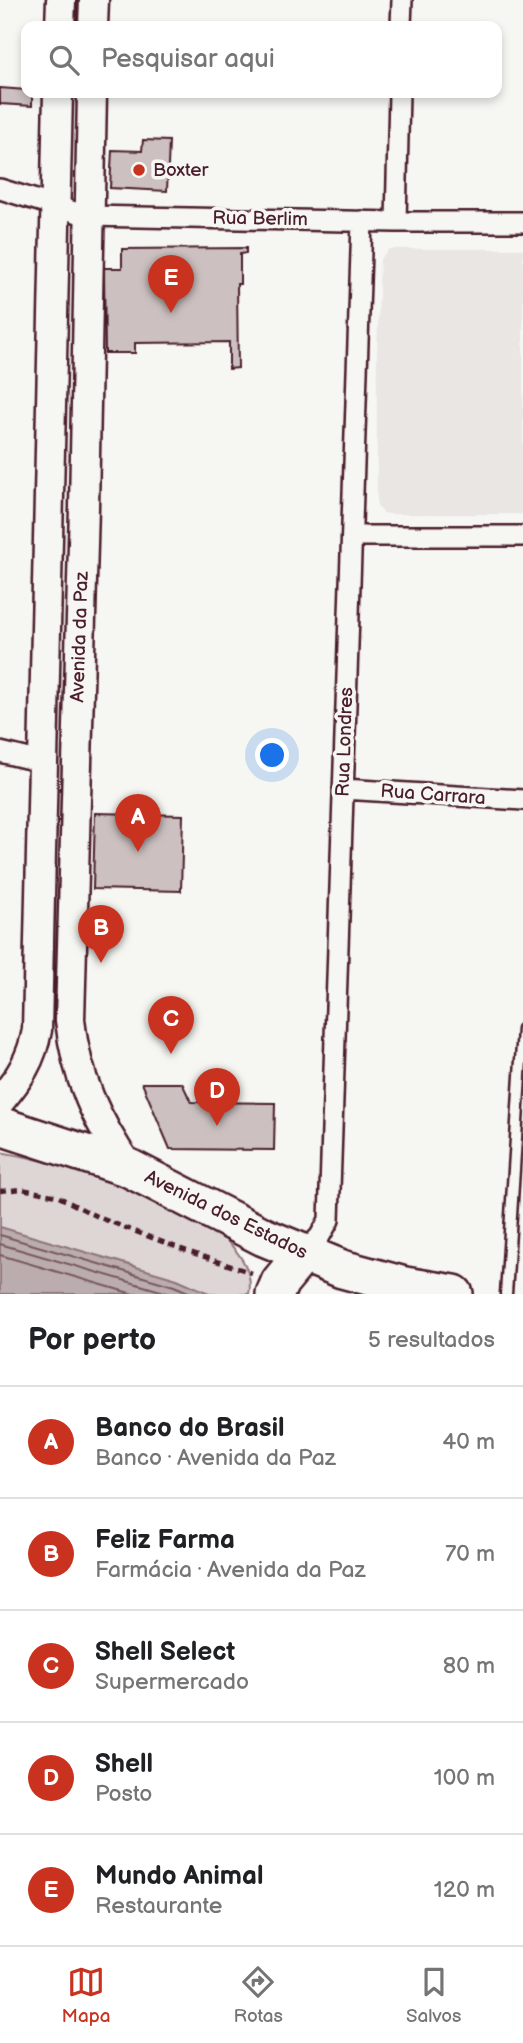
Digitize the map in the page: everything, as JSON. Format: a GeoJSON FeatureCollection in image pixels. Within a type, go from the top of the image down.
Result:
{"type":"FeatureCollection","features":[{"type":"Feature","properties":{"kind":"highway","name":"Avenida dos Estados"},"geometry":{"type":"LineString","coordinates":[[0,1126],[129,1168],[264,1237],[342,1269],[405,1286],[454,1294]]}},
{"type":"Feature","properties":{"kind":"highway"},"geometry":{"type":"LineString","coordinates":[[277,1288],[303,1254]]}},
{"type":"Feature","properties":{"kind":"main road"},"geometry":{"type":"LineString","coordinates":[[60,21],[61,0]]}},
{"type":"Feature","properties":{"kind":"main road"},"geometry":{"type":"LineString","coordinates":[[93,21],[94,0]]}},
{"type":"Feature","properties":{"kind":"main road","name":"Avenida da Paz"},"geometry":{"type":"LineString","coordinates":[[0,1101],[24,1069],[34,1049],[37,1031],[58,98]]}},
{"type":"Feature","properties":{"kind":"main road","name":"Avenida da Paz"},"geometry":{"type":"LineString","coordinates":[[92,98],[84,507],[69,1020],[78,1069],[95,1114],[129,1168]]}},
{"type":"Feature","properties":{"kind":"street"},"geometry":{"type":"LineString","coordinates":[[401,21],[402,0]]}},
{"type":"Feature","properties":{"kind":"street"},"geometry":{"type":"LineString","coordinates":[[396,222],[399,98]]}},
{"type":"Feature","properties":{"kind":"street","name":"Rua Berlim"},"geometry":{"type":"LineString","coordinates":[[0,189],[88,216],[523,222]]}},
{"type":"Feature","properties":{"kind":"street","name":"Rua Londres"},"geometry":{"type":"LineString","coordinates":[[303,1254],[320,1236],[329,1220],[362,221]]}},
{"type":"Feature","properties":{"kind":"street"},"geometry":{"type":"LineString","coordinates":[[352,536],[523,536]]}},
{"type":"Feature","properties":{"kind":"street"},"geometry":{"type":"LineString","coordinates":[[0,752],[42,762]]}},
{"type":"Feature","properties":{"kind":"street","name":"Rua Carrara"},"geometry":{"type":"LineString","coordinates":[[344,789],[523,800]]}},
{"type":"Feature","properties":{"kind":"lane"},"geometry":{"type":"LineString","coordinates":[[506,1294],[523,1029]]}},
{"type":"Feature","properties":{"kind":"path"},"geometry":{"type":"LineString","coordinates":[[0,1191],[22,1189],[57,1196],[100,1218],[277,1288]]}},
{"type":"Feature","properties":{"kind":"shaded area"},"geometry":{"type":"Polygon","coordinates":[[[389,249],[523,249],[523,514],[389,514],[377,506],[380,259],[389,249]]]}},
{"type":"Feature","properties":{"kind":"shaded area"},"geometry":{"type":"Polygon","coordinates":[[[0,1152],[78,1170],[130,1189],[179,1212],[222,1237],[233,1247],[248,1272],[249,1294],[0,1294],[0,1152]]]}},
{"type":"Feature","properties":{"kind":"water"},"geometry":{"type":"Polygon","coordinates":[[[0,1227],[177,1279],[211,1294],[0,1294],[0,1227]]]}},
{"type":"Feature","properties":{"kind":"building"},"geometry":{"type":"Polygon","coordinates":[[[0,88],[21,90],[21,98],[32,98],[32,106],[0,104],[0,88]]]}},
{"type":"Feature","properties":{"kind":"building","name":"Boxter"},"geometry":{"type":"Polygon","coordinates":[[[143,140],[169,141],[167,191],[110,188],[112,150],[142,151],[143,140]]]}},
{"type":"Feature","properties":{"kind":"building"},"geometry":{"type":"Polygon","coordinates":[[[246,248],[246,253],[240,254],[240,284],[237,284],[238,368],[229,369],[229,342],[135,343],[135,353],[105,353],[104,268],[122,268],[122,249],[246,248]]]}},
{"type":"Feature","properties":{"kind":"building"},"geometry":{"type":"Polygon","coordinates":[[[95,813],[183,815],[181,891],[93,889],[95,813]]]}},
{"type":"Feature","properties":{"kind":"building"},"geometry":{"type":"Polygon","coordinates":[[[142,1083],[182,1083],[191,1102],[275,1103],[274,1150],[170,1149],[142,1083]]]}},
{"type":"Feature","properties":{"kind":"place","name":"Boxter"},"geometry":{"type":"Point","coordinates":[139,170]}},
{"type":"Feature","properties":{"kind":"place","name":"Mundo Animal"},"geometry":{"type":"Point","coordinates":[171,313]}},
{"type":"Feature","properties":{"kind":"place","name":"Banco do Brasil"},"geometry":{"type":"Point","coordinates":[138,852]}},
{"type":"Feature","properties":{"kind":"place","name":"Feliz Farma"},"geometry":{"type":"Point","coordinates":[101,963]}},
{"type":"Feature","properties":{"kind":"place","name":"Shell Select"},"geometry":{"type":"Point","coordinates":[171,1054]}},
{"type":"Feature","properties":{"kind":"place","name":"Shell"},"geometry":{"type":"Point","coordinates":[217,1126]}}]}
